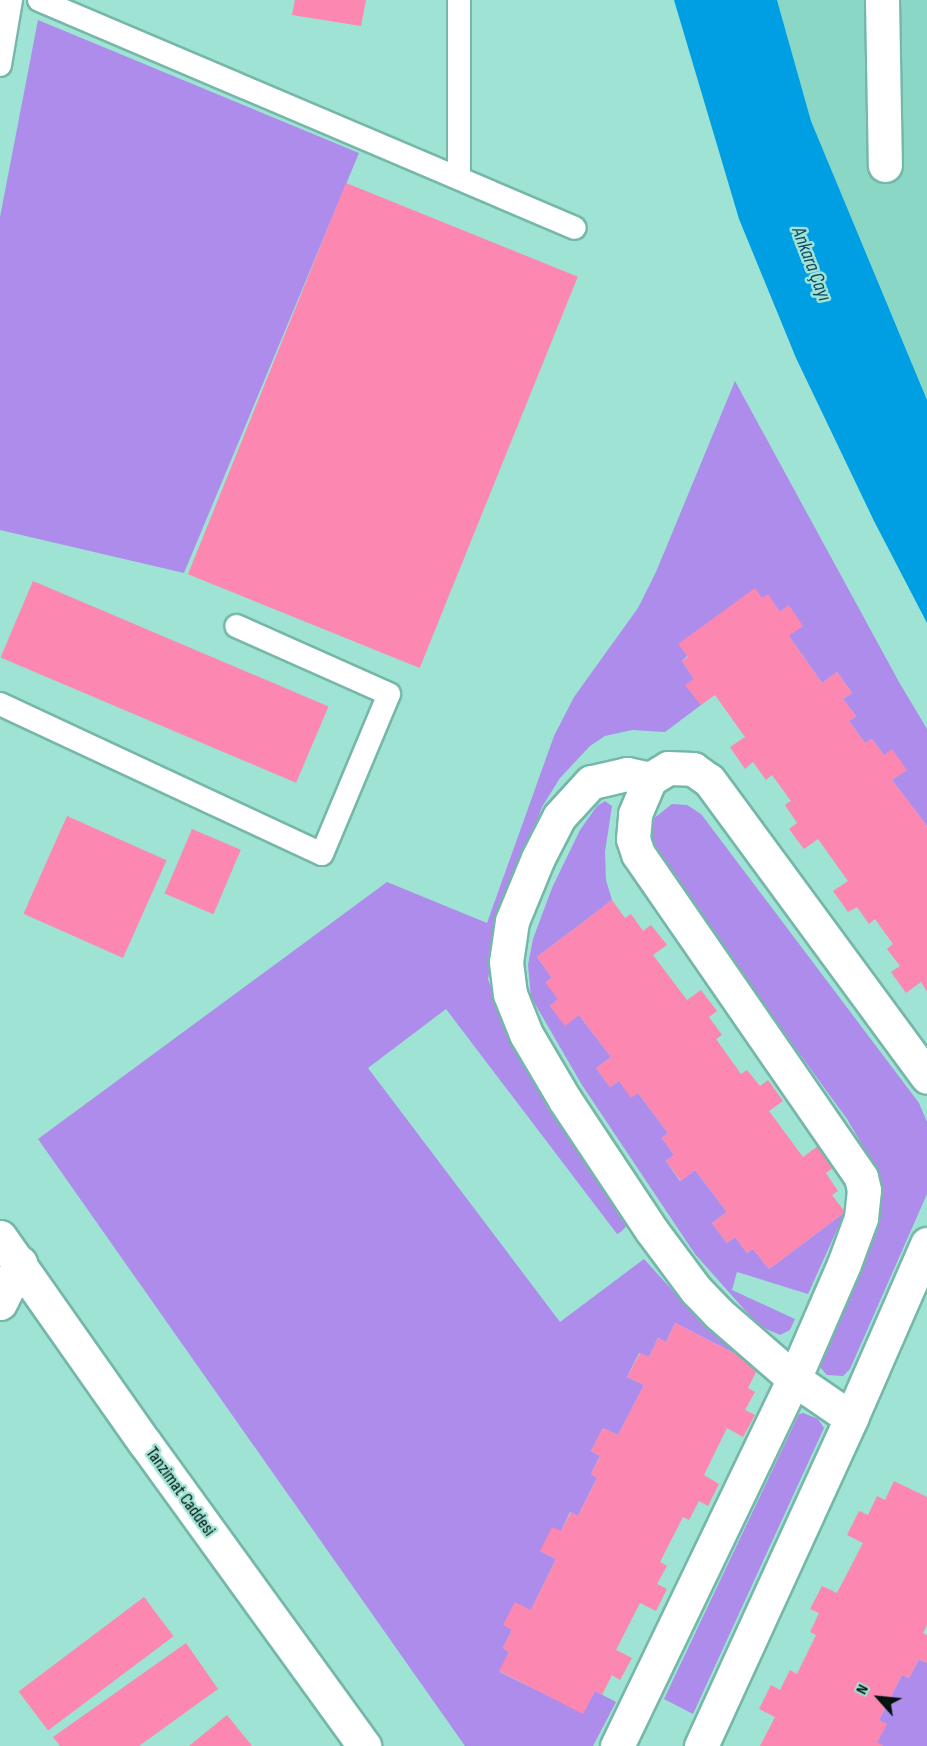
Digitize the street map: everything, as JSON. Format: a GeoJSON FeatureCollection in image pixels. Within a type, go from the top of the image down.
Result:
{"type":"FeatureCollection","features":[{"type":"Feature","properties":{"kind":"street"},"geometry":{"type":"LineString","coordinates":[[882,0],[885,165]]}},
{"type":"Feature","properties":{"kind":"street"},"geometry":{"type":"LineString","coordinates":[[617,1746],[794,1379],[844,1264],[861,1218],[864,1190],[861,1177],[638,854],[633,839],[635,814],[650,779],[668,768],[693,769],[709,780],[927,1077]]}},
{"type":"Feature","properties":{"kind":"street"},"geometry":{"type":"LineString","coordinates":[[650,779],[627,774],[591,782],[559,817],[538,858],[512,921],[506,962],[510,994],[526,1034],[565,1100],[674,1262],[718,1313],[794,1379],[851,1418]]}},
{"type":"Feature","properties":{"kind":"street","name":"Tanzimat Caddesi"},"geometry":{"type":"LineString","coordinates":[[0,1236],[158,1462],[364,1746]]}},
{"type":"Feature","properties":{"kind":"street"},"geometry":{"type":"LineString","coordinates":[[701,1746],[851,1418],[927,1244]]}},
{"type":"Feature","properties":{"kind":"street"},"geometry":{"type":"LineString","coordinates":[[0,1304],[20,1263]]}},
{"type":"Feature","properties":{"kind":"lane"},"geometry":{"type":"LineString","coordinates":[[0,65],[11,0]]}},
{"type":"Feature","properties":{"kind":"lane"},"geometry":{"type":"LineString","coordinates":[[39,0],[575,228]]}},
{"type":"Feature","properties":{"kind":"lane"},"geometry":{"type":"LineString","coordinates":[[459,0],[459,178]]}},
{"type":"Feature","properties":{"kind":"lane"},"geometry":{"type":"LineString","coordinates":[[0,704],[322,854],[389,694],[236,626]]}},
{"type":"Feature","properties":{"kind":"shaded area"},"geometry":{"type":"Polygon","coordinates":[[[777,0],[927,0],[927,400],[811,121],[777,0]]]}},
{"type":"Feature","properties":{"kind":"shaded area"},"geometry":{"type":"Polygon","coordinates":[[[38,20],[359,153],[184,573],[0,530],[0,217],[38,20]]]}},
{"type":"Feature","properties":{"kind":"shaded area"},"geometry":{"type":"Polygon","coordinates":[[[735,381],[899,682],[927,729],[927,826],[892,780],[906,770],[884,755],[872,739],[865,743],[849,721],[856,716],[843,699],[852,693],[837,672],[822,683],[789,636],[788,606],[780,612],[768,595],[762,598],[755,589],[682,661],[694,679],[686,685],[701,705],[665,732],[632,730],[605,736],[590,746],[560,778],[542,807],[497,927],[488,979],[503,1021],[548,1109],[628,1224],[617,1234],[446,1009],[368,1068],[560,1322],[644,1259],[701,1322],[738,1355],[675,1323],[666,1342],[658,1338],[649,1357],[639,1353],[627,1377],[644,1385],[618,1435],[603,1428],[591,1451],[600,1456],[591,1474],[597,1478],[578,1516],[570,1512],[561,1531],[540,1551],[556,1559],[531,1610],[512,1630],[503,1648],[509,1652],[500,1672],[583,1713],[595,1691],[616,1702],[593,1746],[465,1746],[38,1139],[387,882],[487,923],[554,736],[574,697],[638,608],[656,572],[735,381]]]}},
{"type":"Feature","properties":{"kind":"shaded area"},"geometry":{"type":"Polygon","coordinates":[[[605,801],[612,806],[605,852],[606,880],[612,900],[537,957],[552,978],[546,982],[558,999],[550,1006],[565,1025],[579,1015],[611,1057],[596,1068],[610,1087],[619,1081],[631,1097],[638,1093],[668,1133],[662,1138],[674,1155],[666,1161],[680,1181],[695,1170],[727,1212],[712,1223],[727,1243],[735,1237],[747,1253],[753,1249],[769,1269],[845,1212],[808,1294],[737,1272],[732,1290],[795,1319],[790,1330],[780,1335],[759,1326],[695,1254],[582,1085],[531,997],[528,965],[533,939],[552,888],[580,830],[597,806],[605,801]]]}},
{"type":"Feature","properties":{"kind":"shaded area"},"geometry":{"type":"Polygon","coordinates":[[[672,804],[687,805],[701,814],[919,1103],[927,1122],[927,1194],[850,1369],[843,1376],[827,1375],[819,1366],[818,1360],[876,1219],[881,1198],[872,1162],[847,1119],[654,854],[649,836],[653,819],[672,804]]]}},
{"type":"Feature","properties":{"kind":"shaded area"},"geometry":{"type":"Polygon","coordinates":[[[803,1413],[818,1419],[824,1428],[693,1714],[664,1699],[799,1414],[803,1413]]]}},
{"type":"Feature","properties":{"kind":"shaded area"},"geometry":{"type":"Polygon","coordinates":[[[919,1659],[927,1663],[927,1746],[884,1746],[877,1743],[879,1720],[902,1675],[909,1678],[919,1659]]]}},
{"type":"Feature","properties":{"kind":"water","name":"Ankara Çayı"},"geometry":{"type":"Polygon","coordinates":[[[674,0],[777,0],[811,121],[927,400],[927,623],[874,521],[796,358],[739,219],[674,0]]]}},
{"type":"Feature","properties":{"kind":"building"},"geometry":{"type":"Polygon","coordinates":[[[295,0],[366,0],[361,26],[292,15],[295,0]]]}},
{"type":"Feature","properties":{"kind":"building"},"geometry":{"type":"Polygon","coordinates":[[[346,183],[578,277],[420,668],[188,574],[346,183]]]}},
{"type":"Feature","properties":{"kind":"building"},"geometry":{"type":"Polygon","coordinates":[[[33,581],[328,706],[296,783],[1,657],[33,581]]]}},
{"type":"Feature","properties":{"kind":"building"},"geometry":{"type":"Polygon","coordinates":[[[755,588],[762,598],[768,594],[780,612],[789,605],[803,626],[789,636],[822,683],[837,672],[852,693],[843,699],[856,716],[849,721],[865,743],[872,739],[884,755],[892,749],[907,770],[892,780],[927,826],[927,992],[921,982],[906,993],[891,972],[900,966],[887,949],[893,944],[875,919],[869,924],[857,907],[848,912],[833,891],[848,881],[818,839],[804,849],[789,829],[797,823],[785,805],[791,801],[772,775],[766,780],[753,762],[745,769],[730,747],[745,737],[715,695],[701,705],[685,685],[694,679],[682,661],[688,657],[678,644],[755,588]]]}},
{"type":"Feature","properties":{"kind":"building"},"geometry":{"type":"Polygon","coordinates":[[[67,816],[167,860],[123,958],[23,914],[67,816]]]}},
{"type":"Feature","properties":{"kind":"building"},"geometry":{"type":"Polygon","coordinates":[[[192,829],[241,850],[213,914],[165,893],[192,829]]]}},
{"type":"Feature","properties":{"kind":"building"},"geometry":{"type":"Polygon","coordinates":[[[612,900],[625,918],[631,914],[643,931],[651,925],[667,945],[653,955],[687,1000],[701,990],[717,1011],[709,1017],[722,1035],[716,1039],[741,1074],[747,1070],[760,1086],[768,1080],[783,1101],[769,1111],[803,1157],[818,1146],[834,1167],[826,1173],[838,1191],[832,1195],[845,1212],[769,1269],[753,1249],[747,1253],[735,1237],[727,1243],[712,1223],[727,1212],[695,1170],[681,1181],[666,1161],[674,1155],[662,1138],[668,1133],[638,1093],[631,1098],[619,1081],[610,1087],[596,1068],[611,1057],[579,1015],[565,1026],[550,1006],[558,999],[545,982],[552,978],[537,957],[612,900]]]}},
{"type":"Feature","properties":{"kind":"building"},"geometry":{"type":"Polygon","coordinates":[[[675,1323],[759,1366],[748,1388],[755,1392],[745,1410],[755,1415],[743,1437],[727,1428],[704,1475],[719,1484],[708,1506],[699,1501],[689,1520],[683,1517],[660,1562],[667,1566],[657,1584],[667,1589],[656,1611],[640,1603],[616,1650],[632,1658],[620,1680],[612,1675],[602,1695],[595,1691],[583,1714],[499,1671],[509,1652],[503,1648],[512,1630],[503,1625],[515,1602],[531,1610],[556,1559],[540,1551],[552,1527],[561,1531],[571,1512],[578,1516],[597,1478],[591,1474],[600,1456],[591,1451],[603,1428],[618,1435],[644,1385],[627,1377],[640,1353],[649,1357],[658,1338],[666,1342],[675,1323]]]}},
{"type":"Feature","properties":{"kind":"building"},"geometry":{"type":"Polygon","coordinates":[[[894,1481],[927,1497],[927,1625],[923,1633],[927,1635],[927,1663],[919,1659],[909,1678],[902,1675],[879,1720],[887,1724],[877,1743],[884,1746],[760,1746],[775,1717],[759,1709],[771,1685],[780,1690],[790,1670],[797,1674],[816,1635],[810,1632],[819,1613],[810,1609],[822,1586],[837,1593],[863,1543],[847,1535],[859,1511],[868,1515],[877,1496],[885,1500],[894,1481]]]}},
{"type":"Feature","properties":{"kind":"building"},"geometry":{"type":"Polygon","coordinates":[[[144,1597],[173,1636],[48,1731],[19,1691],[144,1597]]]}},
{"type":"Feature","properties":{"kind":"building"},"geometry":{"type":"Polygon","coordinates":[[[186,1643],[218,1689],[139,1746],[60,1746],[53,1737],[186,1643]]]}},
{"type":"Feature","properties":{"kind":"building"},"geometry":{"type":"Polygon","coordinates":[[[227,1715],[252,1746],[189,1746],[227,1715]]]}}]}
